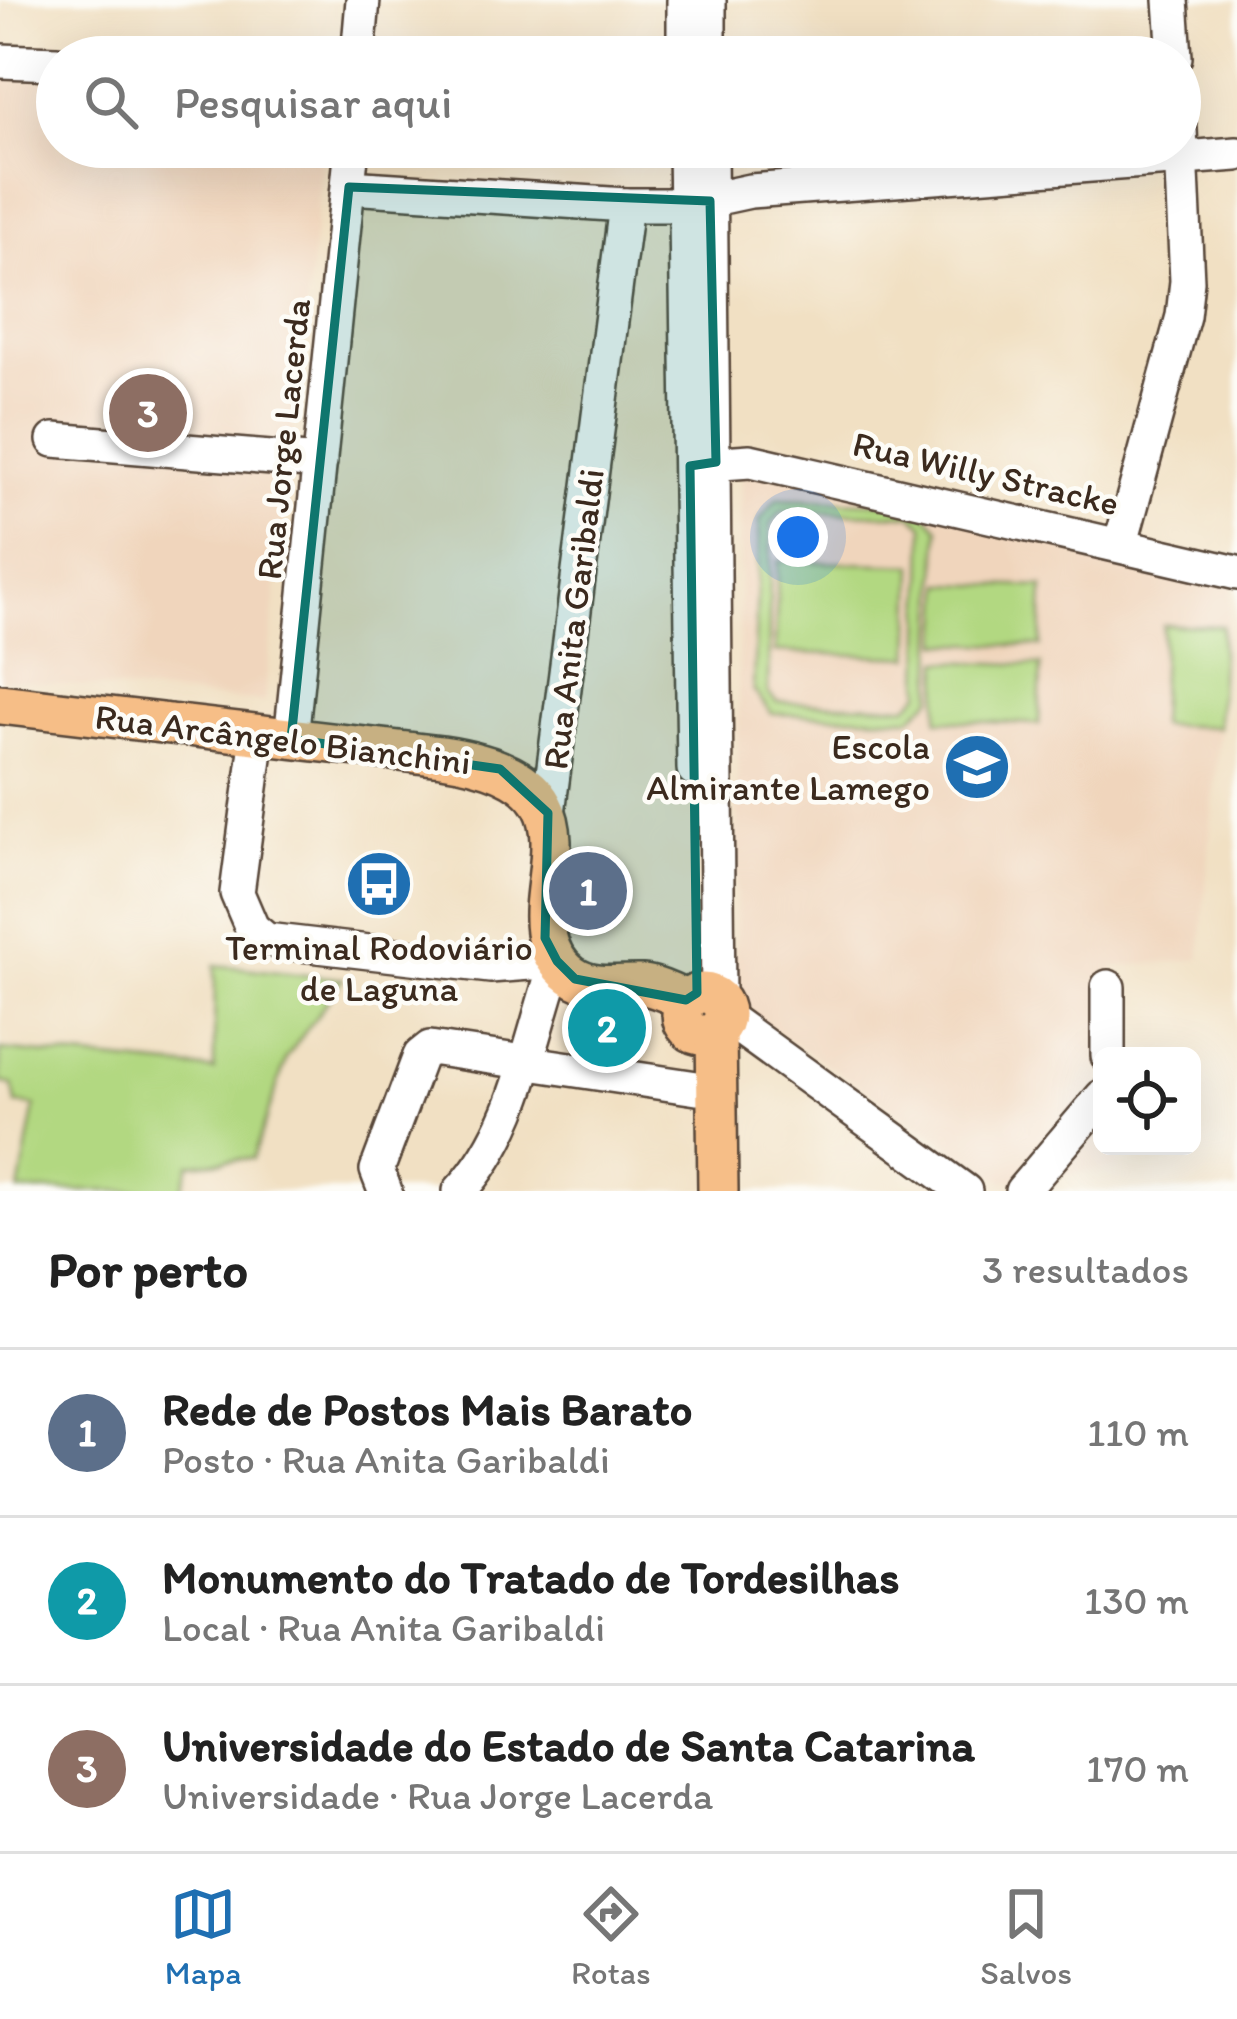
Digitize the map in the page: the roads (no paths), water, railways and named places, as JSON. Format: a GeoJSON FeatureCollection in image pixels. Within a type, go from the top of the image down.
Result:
{"type":"FeatureCollection","features":[{"type":"Feature","properties":{"kind":"main road","name":"Rua Arcângelo Bianchini"},"geometry":{"type":"LineString","coordinates":[[0,704],[470,760],[513,778],[548,813]]}},
{"type":"Feature","properties":{"kind":"main road","name":"Rua Anita Garibaldi"},"geometry":{"type":"LineString","coordinates":[[548,813],[553,842],[544,938],[557,961]]}},
{"type":"Feature","properties":{"kind":"main road"},"geometry":{"type":"LineString","coordinates":[[557,961],[575,979],[618,990],[643,985],[704,1014]]}},
{"type":"Feature","properties":{"kind":"main road"},"geometry":{"type":"LineString","coordinates":[[698,1191],[704,1014]]}},
{"type":"Feature","properties":{"kind":"main road"},"geometry":{"type":"LineString","coordinates":[[704,1014],[718,1191]]}},
{"type":"Feature","properties":{"kind":"street"},"geometry":{"type":"LineString","coordinates":[[360,36],[363,0]]}},
{"type":"Feature","properties":{"kind":"street"},"geometry":{"type":"LineString","coordinates":[[684,0],[684,36]]}},
{"type":"Feature","properties":{"kind":"street"},"geometry":{"type":"LineString","coordinates":[[709,0],[710,36]]}},
{"type":"Feature","properties":{"kind":"street"},"geometry":{"type":"LineString","coordinates":[[1171,0],[1174,36]]}},
{"type":"Feature","properties":{"kind":"street"},"geometry":{"type":"LineString","coordinates":[[0,61],[36,62]]}},
{"type":"Feature","properties":{"kind":"street"},"geometry":{"type":"LineString","coordinates":[[1201,148],[1237,154]]}},
{"type":"Feature","properties":{"kind":"street","name":"Rua Jorge Lacerda"},"geometry":{"type":"LineString","coordinates":[[350,168],[320,462],[274,737],[237,893],[252,928],[266,940],[490,966],[557,961]]}},
{"type":"Feature","properties":{"kind":"street"},"geometry":{"type":"LineString","coordinates":[[690,168],[698,203],[703,464],[704,1014],[965,1191]]}},
{"type":"Feature","properties":{"kind":"street"},"geometry":{"type":"LineString","coordinates":[[698,203],[706,168]]}},
{"type":"Feature","properties":{"kind":"street"},"geometry":{"type":"LineString","coordinates":[[349,188],[626,205],[698,203],[750,191],[961,168]]}},
{"type":"Feature","properties":{"kind":"street"},"geometry":{"type":"LineString","coordinates":[[1121,543],[1183,316],[1187,280],[1182,168]]}},
{"type":"Feature","properties":{"kind":"street","name":"Rua Anita Garibaldi"},"geometry":{"type":"LineString","coordinates":[[548,813],[626,205]]}},
{"type":"Feature","properties":{"kind":"street"},"geometry":{"type":"LineString","coordinates":[[54,440],[320,462]]}},
{"type":"Feature","properties":{"kind":"street","name":"Rua Willy Stracke"},"geometry":{"type":"LineString","coordinates":[[703,464],[750,460],[1237,573]]}},
{"type":"Feature","properties":{"kind":"street"},"geometry":{"type":"LineString","coordinates":[[460,1191],[497,1140],[557,961]]}},
{"type":"Feature","properties":{"kind":"street"},"geometry":{"type":"LineString","coordinates":[[1108,987],[1108,1047]]}},
{"type":"Feature","properties":{"kind":"street"},"geometry":{"type":"LineString","coordinates":[[385,1191],[377,1170],[420,1056],[443,1047],[524,1066],[698,1088]]}},
{"type":"Feature","properties":{"kind":"street"},"geometry":{"type":"LineString","coordinates":[[1022,1191],[1093,1108]]}},
{"type":"Feature","properties":{"kind":"place","name":"Universidade do Estado de Santa Catarina"},"geometry":{"type":"Point","coordinates":[148,413]}},
{"type":"Feature","properties":{"kind":"place","name":"Escola Almirante Lamego"},"geometry":{"type":"Point","coordinates":[977,767]}},
{"type":"Feature","properties":{"kind":"place","name":"Terminal Rodoviário de Laguna"},"geometry":{"type":"Point","coordinates":[379,884]}},
{"type":"Feature","properties":{"kind":"place","name":"Rede de Postos Mais Barato"},"geometry":{"type":"Point","coordinates":[588,891]}},
{"type":"Feature","properties":{"kind":"place","name":"Monumento do Tratado de Tordesilhas"},"geometry":{"type":"Point","coordinates":[607,1028]}}]}
